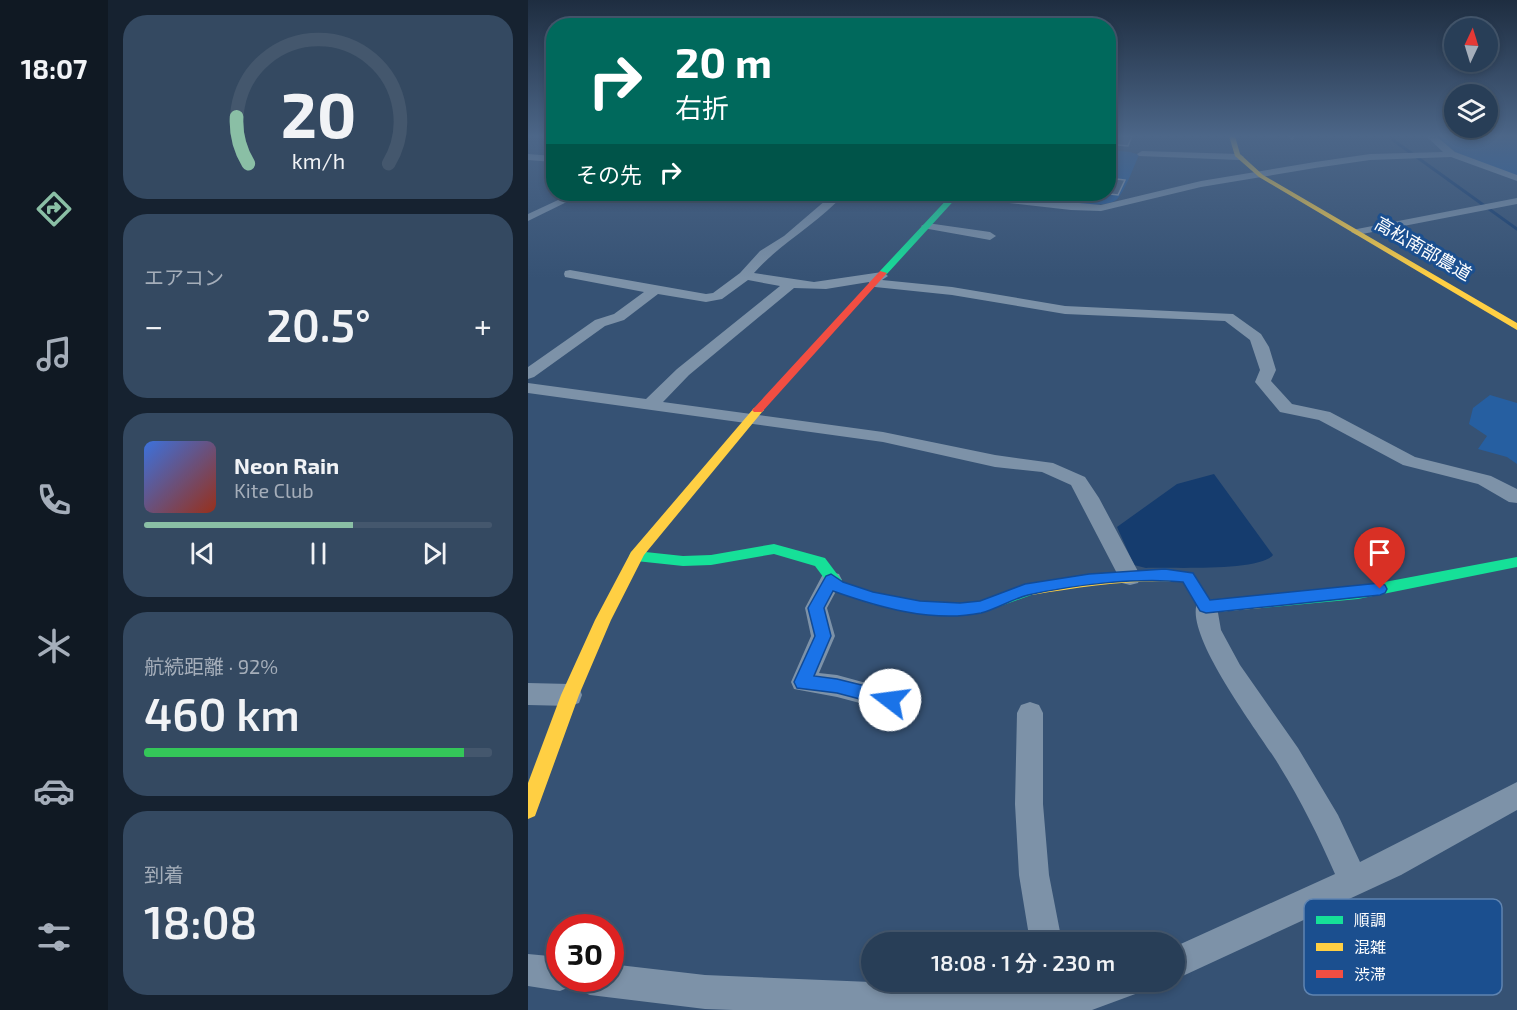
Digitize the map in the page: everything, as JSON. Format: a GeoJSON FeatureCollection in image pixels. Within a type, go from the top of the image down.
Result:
{"type":"FeatureCollection","features":[{"type":"Feature","properties":{"kind":"street"},"geometry":{"type":"LineString","coordinates":[[1018,201],[1101,208],[1207,183]]}},
{"type":"Feature","properties":{"kind":"street","name":"高松南部農道"},"geometry":{"type":"LineString","coordinates":[[1273,183],[1517,327]]}},
{"type":"Feature","properties":{"kind":"street"},"geometry":{"type":"LineString","coordinates":[[528,218],[563,201]]}},
{"type":"Feature","properties":{"kind":"street"},"geometry":{"type":"LineString","coordinates":[[570,274],[706,298],[717,296],[745,276],[764,254],[831,201]]}},
{"type":"Feature","properties":{"kind":"street"},"geometry":{"type":"LineString","coordinates":[[528,809],[570,695],[603,620],[636,556],[748,420],[950,201]]}},
{"type":"Feature","properties":{"kind":"street"},"geometry":{"type":"LineString","coordinates":[[1357,232],[1517,201]]}},
{"type":"Feature","properties":{"kind":"street"},"geometry":{"type":"LineString","coordinates":[[927,226],[990,236]]}},
{"type":"Feature","properties":{"kind":"street"},"geometry":{"type":"LineString","coordinates":[[745,276],[791,284],[826,285],[878,279],[1065,310],[1228,317],[1256,337],[1266,358],[1268,370],[1263,382],[1286,408],[1324,416],[1408,461],[1484,480],[1516,499]]}},
{"type":"Feature","properties":{"kind":"street"},"geometry":{"type":"LineString","coordinates":[[650,405],[683,372],[791,284]]}},
{"type":"Feature","properties":{"kind":"street"},"geometry":{"type":"LineString","coordinates":[[528,374],[600,323],[619,317],[655,290]]}},
{"type":"Feature","properties":{"kind":"street"},"geometry":{"type":"LineString","coordinates":[[528,388],[883,437],[995,461],[1046,467],[1078,481],[1130,577]]}},
{"type":"Feature","properties":{"kind":"street"},"geometry":{"type":"LineString","coordinates":[[636,556],[683,561],[711,560],[774,549],[820,562],[831,580],[838,586],[872,598],[920,608],[981,607],[1025,590],[1089,580],[1165,575],[1188,577],[1206,607],[1209,630],[1231,672],[1328,825],[1353,881]]}},
{"type":"Feature","properties":{"kind":"street"},"geometry":{"type":"LineString","coordinates":[[1206,607],[1358,593],[1517,562]]}},
{"type":"Feature","properties":{"kind":"street"},"geometry":{"type":"LineString","coordinates":[[831,580],[816,608],[823,636],[803,682],[837,686],[890,700]]}},
{"type":"Feature","properties":{"kind":"street"},"geometry":{"type":"LineString","coordinates":[[528,694],[570,695]]}},
{"type":"Feature","properties":{"kind":"street"},"geometry":{"type":"LineString","coordinates":[[1030,713],[1030,816],[1034,875],[1044,932]]}},
{"type":"Feature","properties":{"kind":"street"},"geometry":{"type":"LineString","coordinates":[[1314,899],[1390,864],[1517,795]]}},
{"type":"Feature","properties":{"kind":"street"},"geometry":{"type":"LineString","coordinates":[[1185,959],[1304,904]]}},
{"type":"Feature","properties":{"kind":"street"},"geometry":{"type":"LineString","coordinates":[[528,970],[546,972]]}},
{"type":"Feature","properties":{"kind":"street"},"geometry":{"type":"LineString","coordinates":[[624,982],[705,992],[871,999],[935,997],[954,1004],[1052,1001],[1085,992]]}},
{"type":"Feature","properties":{"kind":"shaded area"},"geometry":{"type":"Polygon","coordinates":[[[1116,183],[1126,183],[1125,186],[1116,200],[1116,183]]]}},
{"type":"Feature","properties":{"kind":"shaded area"},"geometry":{"type":"Polygon","coordinates":[[[1039,201],[1114,201],[1092,205],[1039,201]]]}},
{"type":"Feature","properties":{"kind":"shaded area"},"geometry":{"type":"Polygon","coordinates":[[[1490,395],[1517,403],[1517,464],[1507,457],[1478,449],[1487,436],[1469,424],[1473,408],[1490,395]]]}},
{"type":"Feature","properties":{"kind":"shaded area"},"geometry":{"type":"Polygon","coordinates":[[[1214,474],[1273,555],[1251,564],[1233,566],[1146,568],[1134,565],[1117,527],[1177,484],[1214,474]]]}},
{"type":"Feature","properties":{"kind":"building"},"geometry":{"type":"Polygon","coordinates":[[[1116,183],[1124,183],[1116,195],[1116,183]]]}},
{"type":"Feature","properties":{"kind":"waterway"},"geometry":{"type":"LineString","coordinates":[[1453,183],[1517,229]]}},
{"type":"Feature","properties":{"kind":"traffic: fast"},"geometry":{"type":"LineString","coordinates":[[883,273],[950,201]]}},
{"type":"Feature","properties":{"kind":"traffic: fast"},"geometry":{"type":"LineString","coordinates":[[636,556],[683,561],[711,560],[774,549],[820,562],[838,586],[872,598],[920,607],[960,609],[981,607],[1032,589]]}},
{"type":"Feature","properties":{"kind":"traffic: fast"},"geometry":{"type":"LineString","coordinates":[[1262,602],[1358,593],[1517,562]]}},
{"type":"Feature","properties":{"kind":"traffic: slow"},"geometry":{"type":"LineString","coordinates":[[1273,183],[1517,327]]}},
{"type":"Feature","properties":{"kind":"traffic: slow"},"geometry":{"type":"LineString","coordinates":[[528,809],[570,695],[603,620],[638,552],[758,410]]}},
{"type":"Feature","properties":{"kind":"traffic: slow"},"geometry":{"type":"LineString","coordinates":[[1032,589],[1110,578],[1188,577],[1206,607],[1262,602]]}},
{"type":"Feature","properties":{"kind":"traffic: jam"},"geometry":{"type":"LineString","coordinates":[[758,410],[883,273]]}},
{"type":"Feature","properties":{"kind":"route"},"geometry":{"type":"LineString","coordinates":[[890,700],[837,686],[803,682],[823,636],[816,608],[831,580],[838,586],[872,598],[920,608],[960,609],[981,607],[1025,590],[1089,580],[1165,575],[1188,577],[1206,607],[1380,589]]}}]}
